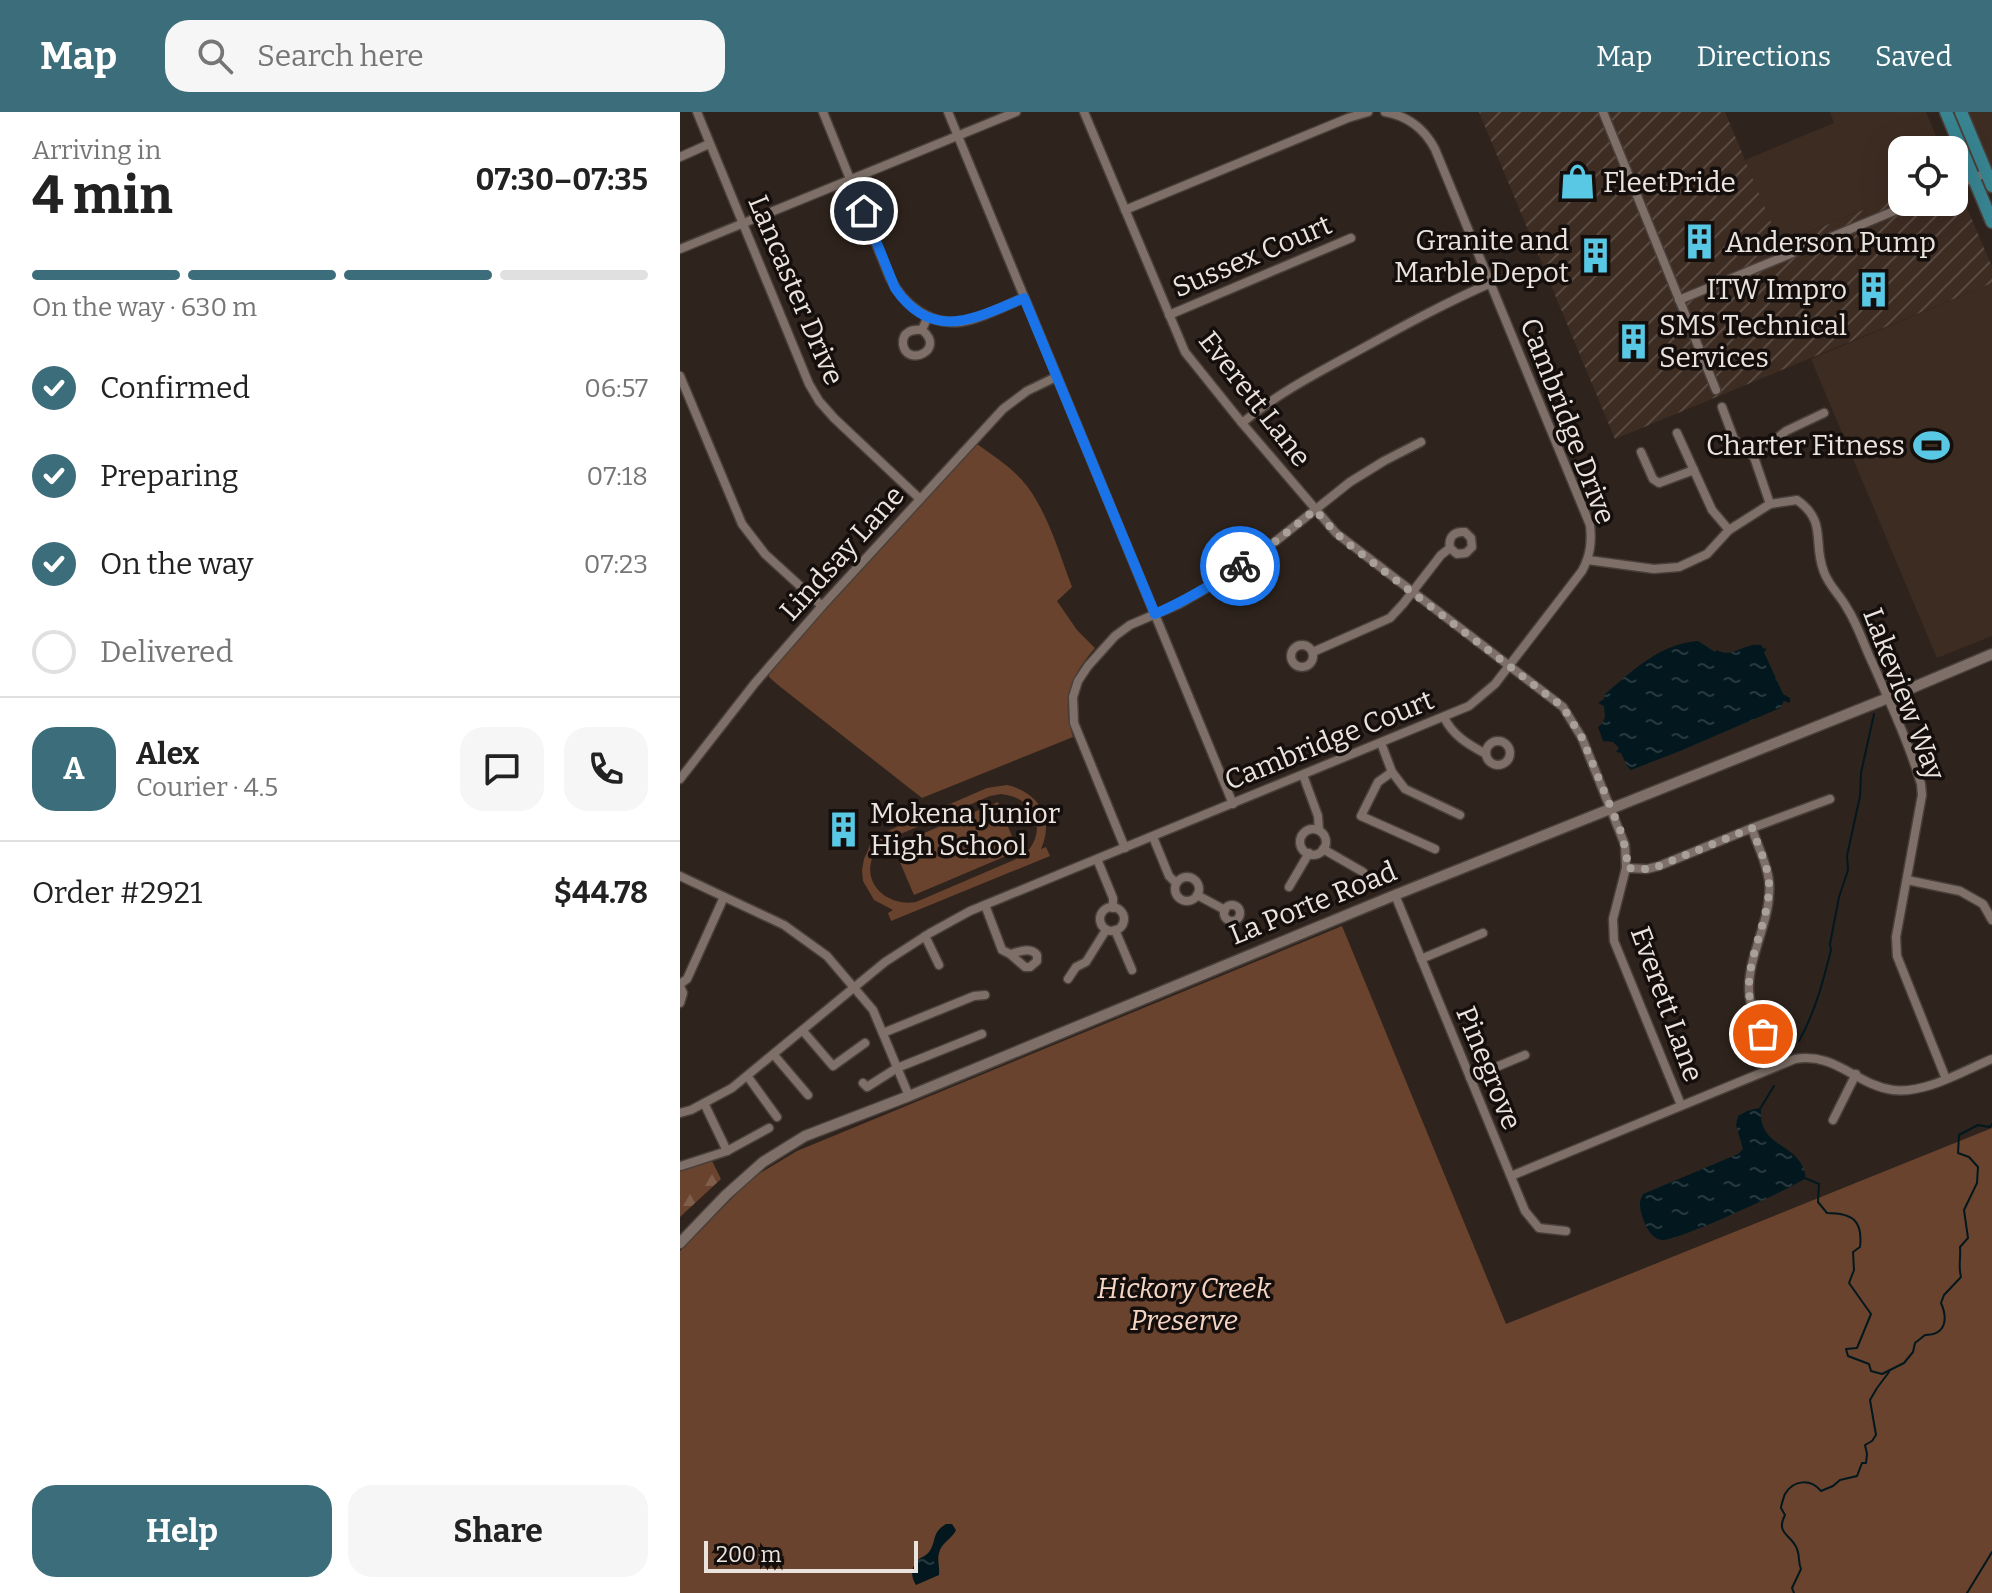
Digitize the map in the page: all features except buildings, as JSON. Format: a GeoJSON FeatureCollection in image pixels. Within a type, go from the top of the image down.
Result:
{"type":"FeatureCollection","features":[{"type":"Feature","properties":{"kind":"main road"},"geometry":{"type":"LineString","coordinates":[[1946,112],[1980,175],[1992,186]]}},
{"type":"Feature","properties":{"kind":"main road"},"geometry":{"type":"LineString","coordinates":[[1961,112],[1992,222]]}},
{"type":"Feature","properties":{"kind":"street","name":"Lancaster Drive"},"geometry":{"type":"LineString","coordinates":[[697,112],[809,384],[834,418],[920,499]]}},
{"type":"Feature","properties":{"kind":"street"},"geometry":{"type":"LineString","coordinates":[[823,112],[895,288],[903,298],[921,314],[947,322],[962,322],[1024,298]]}},
{"type":"Feature","properties":{"kind":"street"},"geometry":{"type":"LineString","coordinates":[[948,112],[1233,804]]}},
{"type":"Feature","properties":{"kind":"street"},"geometry":{"type":"LineString","coordinates":[[680,249],[1016,112]]}},
{"type":"Feature","properties":{"kind":"street","name":"Everett Lane"},"geometry":{"type":"LineString","coordinates":[[1084,112],[1185,352],[1336,533],[1563,707],[1582,738],[1625,845],[1626,868],[1613,919],[1614,941],[1681,1105]]}},
{"type":"Feature","properties":{"kind":"street"},"geometry":{"type":"LineString","coordinates":[[1125,210],[1368,112]]}},
{"type":"Feature","properties":{"kind":"street","name":"Cambridge Drive"},"geometry":{"type":"LineString","coordinates":[[1385,112],[1410,120],[1430,139],[1587,515],[1592,537],[1588,560],[1582,571],[1510,666]]}},
{"type":"Feature","properties":{"kind":"street"},"geometry":{"type":"LineString","coordinates":[[1603,112],[1716,390]]}},
{"type":"Feature","properties":{"kind":"street"},"geometry":{"type":"LineString","coordinates":[[680,157],[709,144]]}},
{"type":"Feature","properties":{"kind":"street"},"geometry":{"type":"LineString","coordinates":[[1968,180],[1980,175]]}},
{"type":"Feature","properties":{"kind":"street"},"geometry":{"type":"LineString","coordinates":[[1679,300],[1888,214]]}},
{"type":"Feature","properties":{"kind":"street","name":"Sussex Court"},"geometry":{"type":"LineString","coordinates":[[1169,315],[1351,238]]}},
{"type":"Feature","properties":{"kind":"street"},"geometry":{"type":"LineString","coordinates":[[1242,423],[1269,401],[1299,383],[1439,307],[1491,283]]}},
{"type":"Feature","properties":{"kind":"street"},"geometry":{"type":"LineString","coordinates":[[922,330],[928,316]]}},
{"type":"Feature","properties":{"kind":"street"},"geometry":{"type":"LineString","coordinates":[[680,376],[742,524],[765,554],[822,606]]}},
{"type":"Feature","properties":{"kind":"street","name":"Lindsay Lane"},"geometry":{"type":"LineString","coordinates":[[680,779],[755,683],[920,499],[1010,403],[1056,377]]}},
{"type":"Feature","properties":{"kind":"street"},"geometry":{"type":"LineString","coordinates":[[1588,560],[1654,569],[1679,567],[1707,554],[1729,530],[1770,504],[1754,457],[1734,439],[1722,407]]}},
{"type":"Feature","properties":{"kind":"street"},"geometry":{"type":"LineString","coordinates":[[1754,457],[1786,431],[1824,413]]}},
{"type":"Feature","properties":{"kind":"street"},"geometry":{"type":"LineString","coordinates":[[1677,433],[1712,510],[1729,530]]}},
{"type":"Feature","properties":{"kind":"street"},"geometry":{"type":"LineString","coordinates":[[1125,848],[1075,728],[1073,697],[1082,673],[1107,644],[1130,625],[1179,604],[1215,583],[1276,541],[1360,475],[1421,442]]}},
{"type":"Feature","properties":{"kind":"street"},"geometry":{"type":"LineString","coordinates":[[1641,452],[1653,479],[1659,483],[1694,470]]}},
{"type":"Feature","properties":{"kind":"street","name":"Lakeview Way"},"geometry":{"type":"LineString","coordinates":[[1770,504],[1797,500],[1809,509],[1817,522],[1823,571],[1830,586],[1847,607],[1888,698],[1921,784],[1922,795],[1896,937],[1897,956],[1946,1079]]}},
{"type":"Feature","properties":{"kind":"street"},"geometry":{"type":"LineString","coordinates":[[1313,652],[1390,618],[1450,548]]}},
{"type":"Feature","properties":{"kind":"street","name":"La Porte Road"},"geometry":{"type":"LineString","coordinates":[[680,1243],[763,1162],[805,1136],[1992,654]]}},
{"type":"Feature","properties":{"kind":"street","name":"Cambridge Court"},"geometry":{"type":"LineString","coordinates":[[704,1103],[748,1077],[885,962],[970,911],[1444,717],[1478,700],[1510,666]]}},
{"type":"Feature","properties":{"kind":"street"},"geometry":{"type":"LineString","coordinates":[[1444,717],[1452,731],[1486,754]]}},
{"type":"Feature","properties":{"kind":"street"},"geometry":{"type":"LineString","coordinates":[[1381,743],[1392,772],[1405,789],[1460,815]]}},
{"type":"Feature","properties":{"kind":"street"},"geometry":{"type":"LineString","coordinates":[[1392,772],[1378,782],[1361,816],[1435,849]]}},
{"type":"Feature","properties":{"kind":"street"},"geometry":{"type":"LineString","coordinates":[[1303,775],[1318,816],[1319,830],[1326,837],[1318,854],[1309,853],[1301,846],[1302,836],[1309,830],[1319,830]]}},
{"type":"Feature","properties":{"kind":"street"},"geometry":{"type":"LineString","coordinates":[[1626,868],[1659,866],[1830,799]]}},
{"type":"Feature","properties":{"kind":"street"},"geometry":{"type":"LineString","coordinates":[[1752,828],[1766,866],[1769,889],[1749,994],[1776,1066]]}},
{"type":"Feature","properties":{"kind":"street"},"geometry":{"type":"LineString","coordinates":[[1153,837],[1169,876],[1176,883]]}},
{"type":"Feature","properties":{"kind":"street"},"geometry":{"type":"LineString","coordinates":[[1323,849],[1363,872]]}},
{"type":"Feature","properties":{"kind":"street"},"geometry":{"type":"LineString","coordinates":[[1289,887],[1309,853]]}},
{"type":"Feature","properties":{"kind":"street"},"geometry":{"type":"LineString","coordinates":[[1097,859],[1113,898],[1113,908]]}},
{"type":"Feature","properties":{"kind":"street"},"geometry":{"type":"LineString","coordinates":[[680,876],[794,930],[827,956],[873,1010],[909,1096]]}},
{"type":"Feature","properties":{"kind":"street"},"geometry":{"type":"LineString","coordinates":[[1183,878],[1193,879],[1199,886],[1197,895],[1190,901],[1181,900],[1175,893],[1176,883],[1183,878]]}},
{"type":"Feature","properties":{"kind":"street"},"geometry":{"type":"LineString","coordinates":[[1907,880],[1960,891],[1983,904],[1992,920]]}},
{"type":"Feature","properties":{"kind":"street"},"geometry":{"type":"LineString","coordinates":[[1197,895],[1225,910]]}},
{"type":"Feature","properties":{"kind":"street","name":"Pinegrove"},"geometry":{"type":"LineString","coordinates":[[1395,895],[1525,1211],[1539,1228],[1566,1231]]}},
{"type":"Feature","properties":{"kind":"street"},"geometry":{"type":"LineString","coordinates":[[680,1003],[683,993],[680,985],[687,979],[724,897]]}},
{"type":"Feature","properties":{"kind":"street"},"geometry":{"type":"LineString","coordinates":[[985,905],[1002,950],[1010,954]]}},
{"type":"Feature","properties":{"kind":"street"},"geometry":{"type":"LineString","coordinates":[[1068,979],[1111,930],[1122,925],[1121,912],[1108,908],[1101,914],[1100,923],[1111,930],[1132,970]]}},
{"type":"Feature","properties":{"kind":"street"},"geometry":{"type":"LineString","coordinates":[[1421,959],[1483,933]]}},
{"type":"Feature","properties":{"kind":"street"},"geometry":{"type":"LineString","coordinates":[[925,936],[939,965]]}},
{"type":"Feature","properties":{"kind":"street"},"geometry":{"type":"LineString","coordinates":[[883,1033],[974,996],[985,995]]}},
{"type":"Feature","properties":{"kind":"street"},"geometry":{"type":"LineString","coordinates":[[803,1031],[833,1066],[865,1043]]}},
{"type":"Feature","properties":{"kind":"street"},"geometry":{"type":"LineString","coordinates":[[863,1083],[867,1087],[897,1068],[982,1034]]}},
{"type":"Feature","properties":{"kind":"street"},"geometry":{"type":"LineString","coordinates":[[774,1055],[808,1095]]}},
{"type":"Feature","properties":{"kind":"street"},"geometry":{"type":"LineString","coordinates":[[1470,1078],[1525,1055]]}},
{"type":"Feature","properties":{"kind":"street"},"geometry":{"type":"LineString","coordinates":[[1511,1176],[1795,1059],[1828,1061],[1877,1085],[1895,1090],[1919,1089],[1992,1059]]}},
{"type":"Feature","properties":{"kind":"street"},"geometry":{"type":"LineString","coordinates":[[1833,1120],[1856,1074]]}},
{"type":"Feature","properties":{"kind":"street"},"geometry":{"type":"LineString","coordinates":[[748,1077],[777,1117]]}},
{"type":"Feature","properties":{"kind":"street"},"geometry":{"type":"LineString","coordinates":[[680,1113],[704,1103],[727,1151]]}},
{"type":"Feature","properties":{"kind":"street"},"geometry":{"type":"LineString","coordinates":[[681,1166],[727,1151],[769,1128]]}},
{"type":"Feature","properties":{"kind":"shaded area"},"geometry":{"type":"Polygon","coordinates":[[[1479,112],[1725,112],[1780,244],[1888,200],[1888,216],[1968,216],[1968,210],[1992,267],[1992,283],[1615,439],[1479,112]]]}},
{"type":"Feature","properties":{"kind":"shaded area"},"geometry":{"type":"Polygon","coordinates":[[[1830,112],[1926,112],[1936,136],[1888,136],[1888,200],[1779,244],[1745,160],[1834,123],[1830,112]]]}},
{"type":"Feature","properties":{"kind":"shaded area"},"geometry":{"type":"Polygon","coordinates":[[[1964,112],[1992,112],[1992,180],[1964,112]]]}},
{"type":"Feature","properties":{"kind":"shaded area"},"geometry":{"type":"Polygon","coordinates":[[[1992,283],[1992,636],[1937,658],[1811,359],[1992,283]]]}},
{"type":"Feature","properties":{"kind":"green space"},"geometry":{"type":"Polygon","coordinates":[[[977,444],[1016,474],[1038,502],[1072,587],[1057,601],[1077,630],[1095,648],[1079,669],[1070,689],[1068,711],[1073,737],[922,798],[778,685],[769,674],[802,633],[977,444]]]}},
{"type":"Feature","properties":{"kind":"green space"},"geometry":{"type":"Polygon","coordinates":[[[1007,785],[1018,788],[1035,800],[1045,817],[1045,838],[1041,849],[1046,847],[1050,856],[891,921],[888,913],[893,910],[874,900],[863,881],[864,859],[871,843],[890,830],[987,788],[1007,785]],[[1001,794],[990,796],[891,838],[873,856],[870,867],[874,885],[896,901],[916,902],[1023,856],[1036,837],[1037,827],[1030,809],[1013,797],[1001,794]]]}},
{"type":"Feature","properties":{"kind":"green space"},"geometry":{"type":"Polygon","coordinates":[[[998,802],[1018,851],[914,895],[893,846],[998,802]]]}},
{"type":"Feature","properties":{"kind":"green space","name":"Hickory Creek Preserve"},"geometry":{"type":"Polygon","coordinates":[[[1342,926],[1506,1324],[1992,1128],[1992,1593],[680,1593],[680,1251],[752,1178],[797,1151],[1342,926]]]}},
{"type":"Feature","properties":{"kind":"green space"},"geometry":{"type":"Polygon","coordinates":[[[711,1159],[721,1179],[680,1217],[680,1168],[711,1159]]]}},
{"type":"Feature","properties":{"kind":"water"},"geometry":{"type":"Polygon","coordinates":[[[1698,641],[1715,652],[1728,653],[1755,645],[1767,649],[1764,652],[1790,703],[1784,701],[1780,708],[1631,770],[1621,753],[1616,752],[1619,748],[1613,742],[1603,741],[1598,727],[1605,717],[1604,706],[1598,703],[1626,676],[1659,653],[1698,641]]]}},
{"type":"Feature","properties":{"kind":"water"},"geometry":{"type":"Polygon","coordinates":[[[1759,1108],[1766,1132],[1796,1157],[1803,1166],[1806,1178],[1688,1233],[1662,1240],[1654,1237],[1641,1212],[1643,1194],[1738,1154],[1743,1149],[1736,1125],[1738,1116],[1759,1108]]]}},
{"type":"Feature","properties":{"kind":"water"},"geometry":{"type":"Polygon","coordinates":[[[946,1524],[952,1524],[956,1530],[940,1549],[939,1575],[916,1585],[912,1576],[914,1566],[929,1552],[936,1534],[946,1524]]]}},
{"type":"Feature","properties":{"kind":"waterway"},"geometry":{"type":"LineString","coordinates":[[1799,1041],[1814,1008],[1831,950],[1874,714]]}},
{"type":"Feature","properties":{"kind":"waterway"},"geometry":{"type":"LineString","coordinates":[[1760,1109],[1774,1086]]}},
{"type":"Feature","properties":{"kind":"waterway"},"geometry":{"type":"LineString","coordinates":[[1805,1178],[1819,1184],[1818,1202],[1827,1213],[1850,1217],[1858,1225],[1860,1247],[1853,1252],[1854,1270],[1849,1283],[1871,1314],[1857,1348],[1846,1349],[1848,1356],[1869,1364],[1871,1371],[1882,1374],[1904,1363],[1913,1352],[1915,1343],[1944,1325],[1941,1303],[1944,1295],[1961,1277],[1960,1247],[1968,1238],[1964,1210],[1977,1183],[1978,1167],[1969,1157],[1958,1153],[1959,1135],[1978,1125],[1990,1127],[1992,1124]]}},
{"type":"Feature","properties":{"kind":"waterway"},"geometry":{"type":"LineString","coordinates":[[1794,1593],[1792,1588],[1801,1569],[1795,1544],[1782,1526],[1785,1515],[1781,1508],[1785,1494],[1798,1483],[1812,1484],[1821,1491],[1840,1480],[1857,1476],[1862,1463],[1866,1463],[1865,1445],[1876,1435],[1870,1400],[1889,1372]]}},
{"type":"Feature","properties":{"kind":"waterway"},"geometry":{"type":"LineString","coordinates":[[1967,1593],[1992,1552]]}},
{"type":"Feature","properties":{"kind":"way so far"},"geometry":{"type":"LineString","coordinates":[[1240,566],[1315,510],[1351,546],[1563,707],[1582,738],[1621,832],[1627,856],[1626,868],[1659,866],[1752,828],[1769,881],[1768,900],[1749,987],[1753,1010],[1763,1034]]}},
{"type":"Feature","properties":{"kind":"place","name":"FleetPride"},"geometry":{"type":"Point","coordinates":[1577,182]}},
{"type":"Feature","properties":{"kind":"place","name":"Anderson Pump"},"geometry":{"type":"Point","coordinates":[1699,242]}},
{"type":"Feature","properties":{"kind":"place","name":"Granite and Marble Depot"},"geometry":{"type":"Point","coordinates":[1595,256]}},
{"type":"Feature","properties":{"kind":"place","name":"ITW Impro"},"geometry":{"type":"Point","coordinates":[1873,289]}},
{"type":"Feature","properties":{"kind":"place","name":"SMS Technical Services"},"geometry":{"type":"Point","coordinates":[1633,341]}},
{"type":"Feature","properties":{"kind":"place","name":"Charter Fitness"},"geometry":{"type":"Point","coordinates":[1931,445]}},
{"type":"Feature","properties":{"kind":"place","name":"Mokena Junior High School"},"geometry":{"type":"Point","coordinates":[844,829]}},
{"type":"Feature","properties":{"kind":"route"},"geometry":{"type":"LineString","coordinates":[[864,211],[895,288],[921,314],[947,322],[962,322],[1024,298],[1155,614],[1199,593],[1240,566]]}}]}
